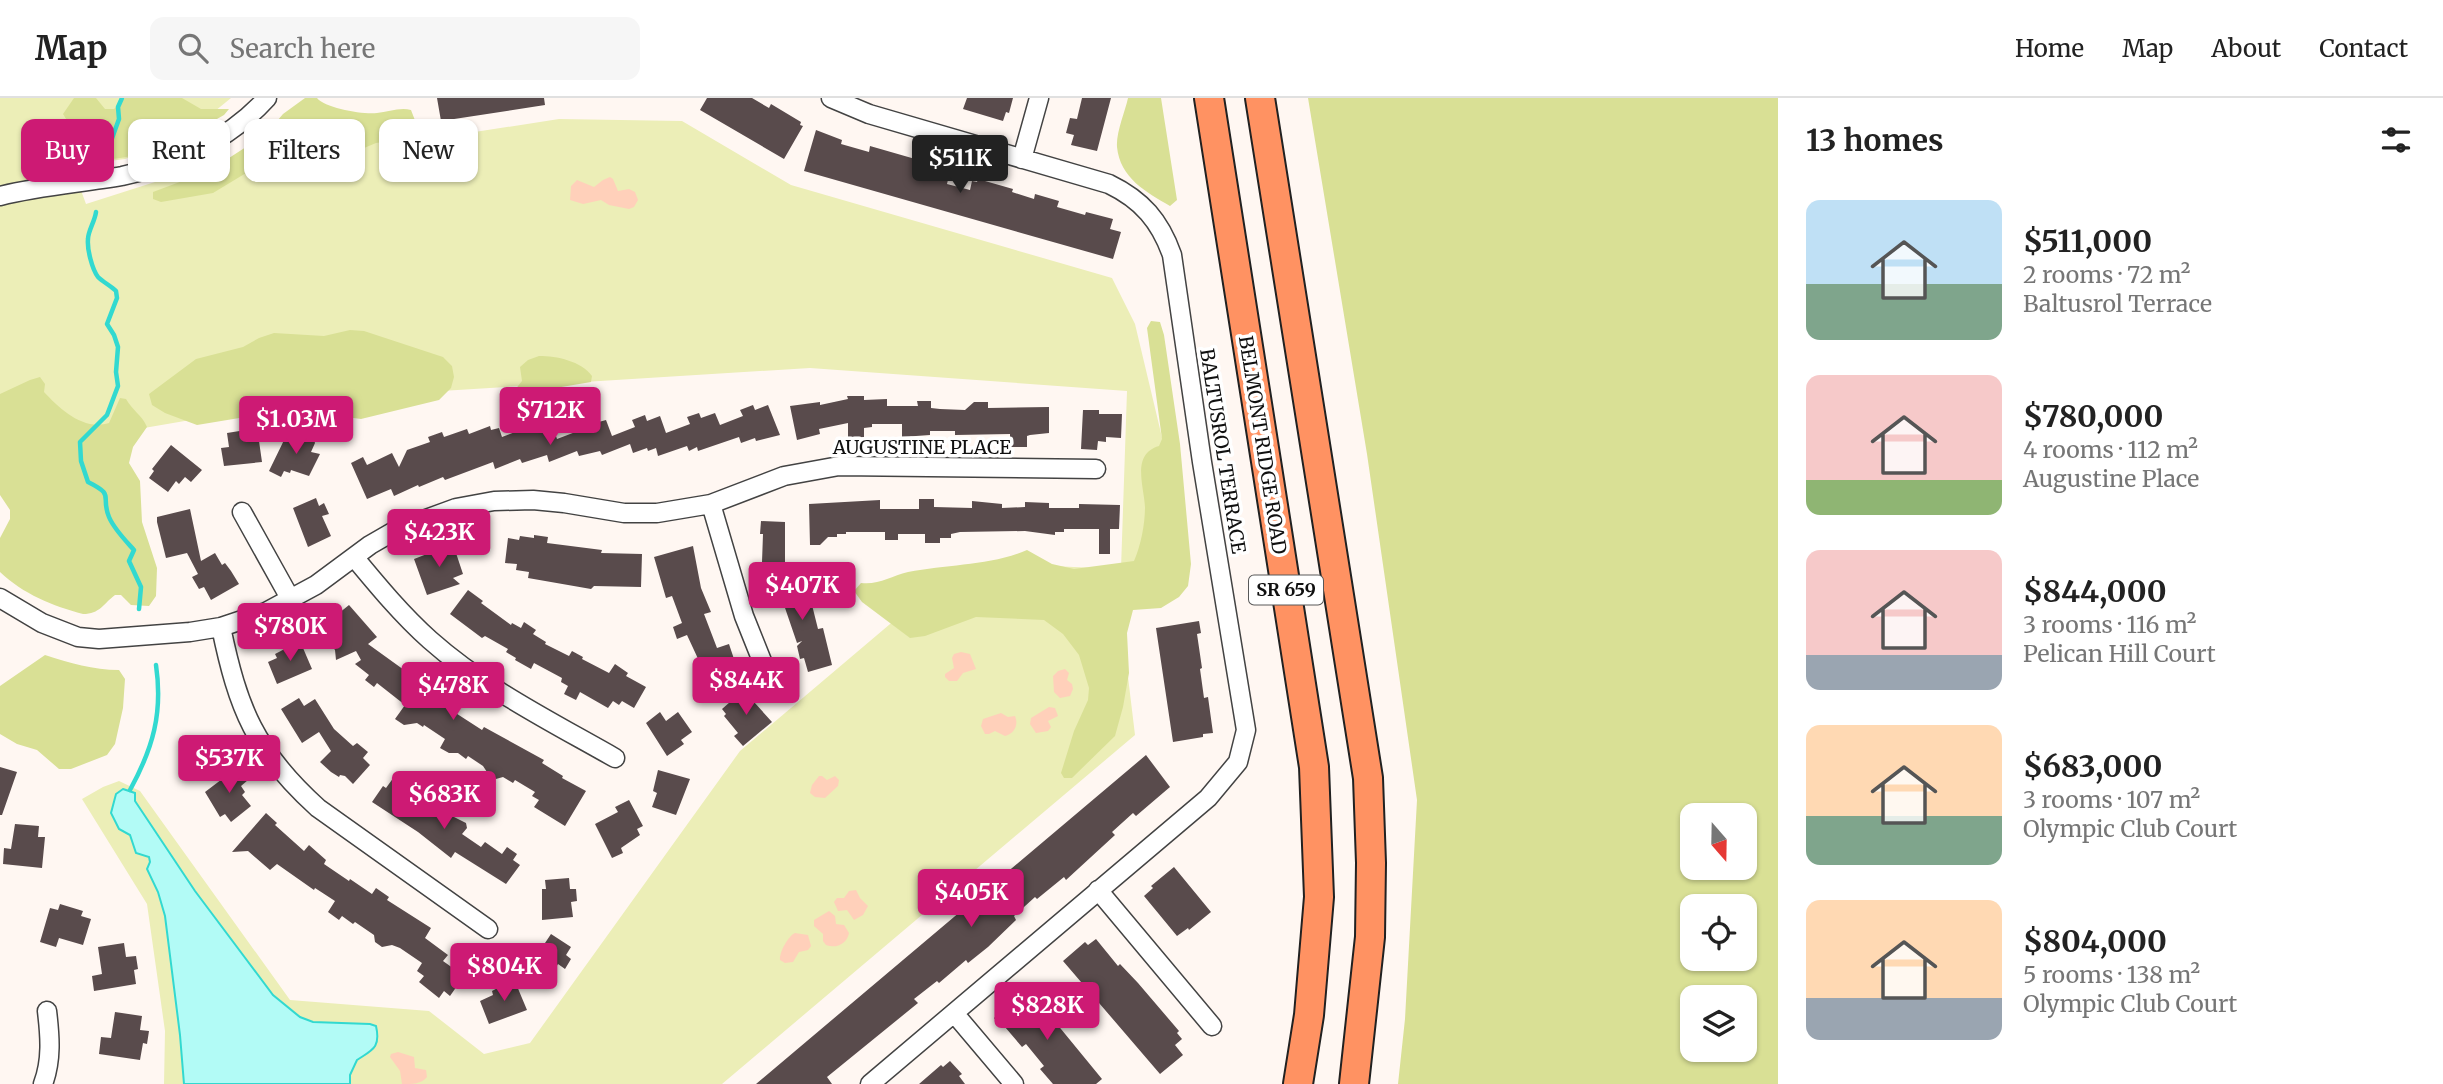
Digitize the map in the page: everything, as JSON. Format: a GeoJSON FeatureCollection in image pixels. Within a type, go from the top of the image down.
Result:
{"type":"FeatureCollection","features":[{"type":"Feature","properties":{"kind":"main road","name":"BELMONT RIDGE ROAD"},"geometry":{"type":"LineString","coordinates":[[1209,98],[1314,768],[1319,897],[1309,1015],[1298,1084]]}},
{"type":"Feature","properties":{"kind":"main road","name":"SR 659"},"geometry":{"type":"LineString","coordinates":[[1260,98],[1368,778],[1370,937],[1354,1084]]}},
{"type":"Feature","properties":{"kind":"street"},"geometry":{"type":"LineString","coordinates":[[0,196],[123,175],[171,161],[214,141],[267,98]]}},
{"type":"Feature","properties":{"kind":"street","name":"BALTUSROL TERRACE"},"geometry":{"type":"LineString","coordinates":[[831,98],[869,114],[1109,184],[1141,203],[1155,219],[1165,235],[1172,255],[1202,462],[1246,730],[1238,762],[1208,798],[870,1084]]}},
{"type":"Feature","properties":{"kind":"street"},"geometry":{"type":"LineString","coordinates":[[1022,159],[1039,98]]}},
{"type":"Feature","properties":{"kind":"street","name":"AUGUSTINE PLACE"},"geometry":{"type":"LineString","coordinates":[[0,598],[42,623],[78,637],[99,639],[221,627],[267,612],[291,600],[396,530],[456,508],[494,501],[533,500],[624,513],[657,513],[711,504],[784,475],[839,466],[1096,469]]}},
{"type":"Feature","properties":{"kind":"street"},"geometry":{"type":"LineString","coordinates":[[711,504],[744,617],[766,671]]}},
{"type":"Feature","properties":{"kind":"street"},"geometry":{"type":"LineString","coordinates":[[242,512],[291,600]]}},
{"type":"Feature","properties":{"kind":"street"},"geometry":{"type":"LineString","coordinates":[[355,557],[402,613],[460,665],[495,689],[615,758]]}},
{"type":"Feature","properties":{"kind":"street"},"geometry":{"type":"LineString","coordinates":[[221,627],[232,680],[245,713],[259,741],[296,788],[318,808],[488,929]]}},
{"type":"Feature","properties":{"kind":"street"},"geometry":{"type":"LineString","coordinates":[[1098,890],[1212,1026]]}},
{"type":"Feature","properties":{"kind":"street"},"geometry":{"type":"LineString","coordinates":[[43,1084],[49,1055],[47,1011]]}},
{"type":"Feature","properties":{"kind":"street"},"geometry":{"type":"LineString","coordinates":[[954,1013],[1014,1084]]}},
{"type":"Feature","properties":{"kind":"green space"},"geometry":{"type":"Polygon","coordinates":[[[0,98],[231,98],[205,119],[128,119],[128,158],[114,160],[114,119],[21,119],[21,182],[78,182],[86,204],[155,182],[230,182],[230,158],[244,154],[244,182],[365,182],[365,141],[379,140],[379,182],[478,182],[478,132],[559,119],[682,121],[791,185],[1112,278],[1135,324],[1175,492],[1122,627],[1135,735],[722,1084],[164,1084],[165,1031],[147,904],[82,799],[119,781],[140,791],[290,1000],[429,1011],[484,1054],[530,1043],[740,751],[955,569],[1003,564],[1121,569],[1127,391],[810,368],[312,399],[109,434],[0,436],[0,98]]]}},
{"type":"Feature","properties":{"kind":"green space"},"geometry":{"type":"Polygon","coordinates":[[[74,98],[96,98],[105,109],[114,109],[125,98],[182,98],[201,109],[229,109],[217,119],[128,119],[128,156],[114,158],[114,119],[66,119],[63,114],[74,98]]]}},
{"type":"Feature","properties":{"kind":"green space"},"geometry":{"type":"Polygon","coordinates":[[[305,98],[317,98],[336,108],[363,113],[411,110],[414,119],[379,119],[379,143],[365,148],[365,119],[279,119],[305,98]]]}},
{"type":"Feature","properties":{"kind":"green space"},"geometry":{"type":"Polygon","coordinates":[[[1128,98],[1161,98],[1177,200],[1170,206],[1136,183],[1119,158],[1118,135],[1128,98]]]}},
{"type":"Feature","properties":{"kind":"green space"},"geometry":{"type":"Polygon","coordinates":[[[1308,98],[1778,98],[1778,1084],[1398,1084],[1405,1019],[1417,800],[1367,454],[1308,98]]]}},
{"type":"Feature","properties":{"kind":"green space"},"geometry":{"type":"Polygon","coordinates":[[[244,148],[244,174],[213,193],[161,202],[153,199],[153,192],[180,182],[230,182],[230,157],[244,148]]]}},
{"type":"Feature","properties":{"kind":"green space"},"geometry":{"type":"Polygon","coordinates":[[[1151,321],[1160,322],[1164,335],[1180,444],[1191,564],[1188,586],[1179,597],[1161,608],[1133,610],[1127,633],[1129,673],[1115,736],[1072,778],[1064,778],[1061,773],[1074,731],[1088,700],[1089,688],[1079,655],[1063,634],[1044,620],[976,617],[925,636],[910,638],[862,602],[854,591],[861,583],[923,569],[983,562],[1027,550],[1052,564],[1074,569],[1134,561],[1144,520],[1142,463],[1150,450],[1159,446],[1162,439],[1147,328],[1151,321]]]}},
{"type":"Feature","properties":{"kind":"green space"},"geometry":{"type":"Polygon","coordinates":[[[350,330],[364,331],[443,357],[452,366],[454,377],[451,388],[439,400],[361,419],[331,415],[311,407],[294,407],[197,425],[152,405],[149,394],[196,359],[243,347],[274,333],[324,336],[350,330]]]}},
{"type":"Feature","properties":{"kind":"green space"},"geometry":{"type":"Polygon","coordinates":[[[539,356],[561,358],[575,363],[592,376],[591,382],[520,394],[514,391],[522,381],[520,367],[539,356]]]}},
{"type":"Feature","properties":{"kind":"green space"},"geometry":{"type":"Polygon","coordinates":[[[40,377],[45,384],[44,392],[57,405],[81,421],[99,425],[109,423],[120,398],[126,399],[147,427],[133,447],[129,463],[140,481],[142,522],[157,568],[156,596],[149,606],[131,605],[121,595],[115,595],[97,610],[83,614],[39,598],[18,587],[0,572],[0,538],[10,519],[10,510],[0,495],[0,394],[40,377]]]}},
{"type":"Feature","properties":{"kind":"green space"},"geometry":{"type":"Polygon","coordinates":[[[45,655],[91,667],[119,670],[125,679],[123,708],[115,744],[107,755],[71,769],[59,769],[37,750],[17,744],[0,734],[0,686],[45,655]]]}},
{"type":"Feature","properties":{"kind":"sand"},"geometry":{"type":"Polygon","coordinates":[[[610,177],[618,191],[629,189],[635,192],[638,200],[634,207],[629,209],[609,205],[601,200],[583,204],[570,200],[571,186],[577,180],[594,187],[610,177]]]}},
{"type":"Feature","properties":{"kind":"sand"},"geometry":{"type":"Polygon","coordinates":[[[954,654],[970,654],[976,669],[963,673],[957,681],[949,681],[945,674],[954,668],[954,654]]]}},
{"type":"Feature","properties":{"kind":"sand"},"geometry":{"type":"Polygon","coordinates":[[[1065,669],[1069,673],[1067,680],[1073,689],[1070,696],[1060,698],[1054,692],[1053,676],[1065,669]]]}},
{"type":"Feature","properties":{"kind":"sand"},"geometry":{"type":"Polygon","coordinates":[[[1049,707],[1055,708],[1058,716],[1048,721],[1051,727],[1048,731],[1036,733],[1030,724],[1031,718],[1049,707]]]}},
{"type":"Feature","properties":{"kind":"sand"},"geometry":{"type":"Polygon","coordinates":[[[1001,713],[1008,717],[1015,716],[1016,726],[1013,731],[1005,736],[995,731],[985,734],[981,726],[983,719],[1001,713]]]}},
{"type":"Feature","properties":{"kind":"sand"},"geometry":{"type":"Polygon","coordinates":[[[819,776],[827,780],[835,776],[839,780],[838,786],[825,798],[815,797],[810,793],[819,776]]]}},
{"type":"Feature","properties":{"kind":"sand"},"geometry":{"type":"Polygon","coordinates":[[[856,890],[868,906],[863,915],[854,920],[847,910],[838,911],[834,902],[837,898],[844,898],[849,891],[856,890]]]}},
{"type":"Feature","properties":{"kind":"sand"},"geometry":{"type":"Polygon","coordinates":[[[829,911],[835,916],[836,924],[844,925],[849,933],[846,940],[837,946],[826,945],[823,934],[814,926],[814,920],[829,911]]]}},
{"type":"Feature","properties":{"kind":"sand"},"geometry":{"type":"Polygon","coordinates":[[[795,933],[808,935],[811,946],[808,950],[799,952],[793,962],[785,963],[780,960],[781,953],[795,933]]]}},
{"type":"Feature","properties":{"kind":"sand"},"geometry":{"type":"Polygon","coordinates":[[[398,1052],[414,1057],[415,1068],[426,1070],[427,1077],[416,1083],[402,1084],[400,1071],[390,1057],[398,1052]]]}},
{"type":"Feature","properties":{"kind":"water"},"geometry":{"type":"Polygon","coordinates":[[[123,789],[135,793],[135,801],[195,891],[273,995],[300,1017],[313,1022],[376,1026],[376,1044],[371,1051],[357,1060],[350,1075],[350,1084],[184,1084],[165,916],[147,869],[149,857],[136,853],[130,835],[119,829],[111,813],[116,794],[123,789]]]}},
{"type":"Feature","properties":{"kind":"building"},"geometry":{"type":"Polygon","coordinates":[[[437,98],[544,98],[545,105],[441,119],[437,98]]]}},
{"type":"Feature","properties":{"kind":"building"},"geometry":{"type":"Polygon","coordinates":[[[707,98],[752,98],[769,108],[771,104],[801,122],[800,125],[803,126],[784,159],[700,110],[707,98]]]}},
{"type":"Feature","properties":{"kind":"building"},"geometry":{"type":"Polygon","coordinates":[[[967,98],[1013,98],[1009,113],[1006,112],[1003,121],[963,109],[967,98]]]}},
{"type":"Feature","properties":{"kind":"building"},"geometry":{"type":"Polygon","coordinates":[[[1082,98],[1111,98],[1097,151],[1071,145],[1074,135],[1066,133],[1070,118],[1077,119],[1082,98]]]}},
{"type":"Feature","properties":{"kind":"building"},"geometry":{"type":"Polygon","coordinates":[[[816,130],[842,140],[841,144],[869,152],[870,146],[936,165],[950,171],[947,184],[970,190],[972,181],[977,182],[978,179],[1013,189],[1012,192],[1034,199],[1035,194],[1059,201],[1057,207],[1113,219],[1110,229],[1121,232],[1113,259],[804,171],[816,130]]]}},
{"type":"Feature","properties":{"kind":"building"},"geometry":{"type":"Polygon","coordinates":[[[847,396],[864,396],[864,400],[887,399],[887,406],[918,406],[917,401],[931,401],[931,408],[940,409],[965,410],[974,402],[988,402],[988,408],[1049,407],[1049,433],[1027,436],[1027,447],[1010,447],[1010,434],[955,435],[955,431],[930,431],[930,435],[902,437],[902,424],[872,424],[872,427],[864,428],[864,437],[848,438],[848,423],[819,429],[820,434],[797,440],[790,406],[820,402],[820,405],[848,399],[847,396]]]}},
{"type":"Feature","properties":{"kind":"building"},"geometry":{"type":"Polygon","coordinates":[[[753,405],[755,410],[768,405],[780,435],[741,443],[739,437],[698,451],[697,447],[689,451],[687,446],[658,456],[656,448],[633,453],[630,444],[602,455],[600,451],[579,456],[577,451],[549,462],[547,455],[522,463],[520,459],[495,469],[493,462],[445,480],[443,477],[419,487],[418,485],[394,496],[391,489],[367,499],[351,463],[363,457],[367,465],[392,453],[399,467],[407,450],[430,442],[428,437],[442,432],[444,437],[467,429],[469,434],[490,426],[491,430],[499,428],[502,437],[538,423],[540,429],[553,427],[557,439],[578,431],[577,428],[606,420],[612,436],[635,427],[632,420],[645,415],[647,421],[660,416],[666,433],[690,424],[687,417],[699,413],[701,418],[715,413],[720,425],[743,416],[740,410],[753,405]]]}},
{"type":"Feature","properties":{"kind":"building"},"geometry":{"type":"Polygon","coordinates":[[[1083,410],[1099,410],[1099,414],[1122,414],[1121,438],[1106,437],[1106,442],[1098,441],[1097,450],[1081,449],[1083,410]]]}},
{"type":"Feature","properties":{"kind":"building"},"geometry":{"type":"Polygon","coordinates":[[[252,429],[254,442],[259,441],[262,462],[224,466],[221,448],[229,447],[227,433],[252,429]]]}},
{"type":"Feature","properties":{"kind":"building"},"geometry":{"type":"Polygon","coordinates":[[[287,434],[294,438],[306,434],[313,437],[315,443],[311,452],[320,454],[309,476],[291,470],[290,473],[284,471],[281,477],[269,471],[287,434]]]}},
{"type":"Feature","properties":{"kind":"building"},"geometry":{"type":"Polygon","coordinates":[[[171,445],[202,470],[191,482],[185,477],[179,484],[176,481],[168,492],[149,478],[154,471],[152,469],[171,445]]]}},
{"type":"Feature","properties":{"kind":"building"},"geometry":{"type":"Polygon","coordinates":[[[316,498],[319,506],[324,503],[329,514],[322,516],[331,536],[308,547],[293,508],[316,498]]]}},
{"type":"Feature","properties":{"kind":"building"},"geometry":{"type":"Polygon","coordinates":[[[919,499],[934,499],[934,507],[972,508],[972,501],[1002,504],[1002,508],[1025,507],[1025,502],[1049,503],[1049,508],[1079,508],[1079,504],[1120,505],[1119,529],[1110,529],[1110,554],[1099,554],[1099,529],[1064,529],[1064,532],[1055,532],[1055,535],[1025,531],[960,532],[951,534],[951,538],[940,538],[940,543],[925,543],[925,534],[898,534],[898,540],[885,540],[885,532],[846,532],[837,534],[837,537],[828,537],[820,545],[810,545],[809,504],[880,500],[880,509],[919,509],[919,499]]]}},
{"type":"Feature","properties":{"kind":"building"},"geometry":{"type":"Polygon","coordinates":[[[190,509],[201,561],[215,553],[239,584],[211,600],[204,587],[199,589],[192,577],[198,574],[187,553],[166,558],[157,522],[157,517],[190,509]]]}},
{"type":"Feature","properties":{"kind":"building"},"geometry":{"type":"Polygon","coordinates":[[[761,521],[785,522],[785,563],[762,562],[761,521]]]}},
{"type":"Feature","properties":{"kind":"building"},"geometry":{"type":"Polygon","coordinates":[[[534,535],[548,537],[547,543],[602,550],[601,553],[642,554],[641,587],[594,586],[591,589],[528,578],[529,572],[516,570],[517,564],[505,563],[508,538],[519,540],[520,536],[534,538],[534,535]]]}},
{"type":"Feature","properties":{"kind":"building"},"geometry":{"type":"Polygon","coordinates":[[[453,544],[463,574],[453,578],[460,584],[427,595],[414,559],[453,544]]]}},
{"type":"Feature","properties":{"kind":"building"},"geometry":{"type":"Polygon","coordinates":[[[693,546],[701,588],[711,612],[704,614],[717,648],[729,644],[734,659],[734,666],[729,668],[737,682],[713,691],[687,635],[677,639],[673,627],[682,623],[672,596],[666,598],[654,557],[693,546]]]}},
{"type":"Feature","properties":{"kind":"building"},"geometry":{"type":"Polygon","coordinates":[[[801,575],[806,590],[808,589],[818,629],[823,628],[832,665],[808,672],[804,658],[800,659],[797,646],[802,641],[797,643],[784,605],[782,606],[780,600],[770,603],[765,587],[801,575]]]}},
{"type":"Feature","properties":{"kind":"building"},"geometry":{"type":"Polygon","coordinates":[[[468,590],[511,625],[512,623],[521,628],[524,622],[536,630],[533,634],[546,642],[545,644],[569,656],[572,651],[609,673],[615,664],[628,673],[626,676],[646,687],[634,708],[622,701],[619,705],[613,701],[608,708],[580,692],[576,700],[564,694],[568,686],[561,682],[562,678],[534,663],[531,669],[515,660],[516,658],[506,652],[508,649],[485,636],[482,638],[450,614],[468,590]]]}},
{"type":"Feature","properties":{"kind":"building"},"geometry":{"type":"Polygon","coordinates":[[[349,605],[377,637],[368,644],[411,675],[409,678],[453,706],[451,710],[482,730],[484,727],[544,760],[542,763],[563,776],[562,778],[586,791],[565,826],[534,807],[539,800],[532,796],[535,792],[515,780],[513,783],[503,777],[496,779],[468,756],[466,759],[458,753],[449,753],[440,748],[445,739],[424,725],[404,725],[395,719],[405,705],[377,683],[374,687],[365,680],[369,675],[355,664],[361,660],[356,651],[336,660],[335,650],[318,630],[349,605]]]}},
{"type":"Feature","properties":{"kind":"building"},"geometry":{"type":"Polygon","coordinates":[[[1199,621],[1201,633],[1197,634],[1200,669],[1204,698],[1208,697],[1213,733],[1173,742],[1156,628],[1199,621]]]}},
{"type":"Feature","properties":{"kind":"building"},"geometry":{"type":"Polygon","coordinates":[[[300,641],[312,669],[277,684],[268,662],[277,658],[275,654],[300,641]]]}},
{"type":"Feature","properties":{"kind":"building"},"geometry":{"type":"Polygon","coordinates":[[[746,688],[756,700],[754,702],[772,722],[743,746],[734,736],[738,733],[724,716],[726,714],[722,709],[746,688]]]}},
{"type":"Feature","properties":{"kind":"building"},"geometry":{"type":"Polygon","coordinates":[[[299,698],[304,706],[315,699],[334,729],[353,746],[357,743],[368,752],[363,758],[370,765],[353,784],[345,776],[339,777],[331,772],[320,762],[331,751],[319,732],[302,743],[281,709],[299,698]]]}},
{"type":"Feature","properties":{"kind":"building"},"geometry":{"type":"Polygon","coordinates":[[[660,712],[666,721],[678,712],[692,732],[681,740],[684,744],[667,756],[646,723],[660,712]]]}},
{"type":"Feature","properties":{"kind":"building"},"geometry":{"type":"Polygon","coordinates":[[[1146,755],[1170,787],[1136,816],[1133,813],[1112,832],[1115,835],[1066,880],[1064,877],[1037,899],[1035,897],[1014,916],[1016,920],[988,947],[914,999],[918,1003],[827,1077],[832,1084],[756,1084],[1146,755]]]}},
{"type":"Feature","properties":{"kind":"building"},"geometry":{"type":"Polygon","coordinates":[[[0,767],[17,772],[2,815],[0,815],[0,767]]]}},
{"type":"Feature","properties":{"kind":"building"},"geometry":{"type":"Polygon","coordinates":[[[238,767],[248,780],[241,786],[245,792],[242,795],[251,806],[231,822],[225,814],[220,817],[205,792],[238,767]]]}},
{"type":"Feature","properties":{"kind":"building"},"geometry":{"type":"Polygon","coordinates":[[[658,770],[690,779],[676,815],[652,807],[657,793],[653,791],[658,770]]]}},
{"type":"Feature","properties":{"kind":"building"},"geometry":{"type":"Polygon","coordinates":[[[394,777],[422,796],[418,802],[441,816],[444,812],[466,823],[467,828],[462,834],[481,847],[485,842],[502,854],[507,847],[517,854],[513,860],[520,865],[506,884],[455,852],[451,858],[418,832],[372,802],[383,786],[386,788],[394,777]]]}},
{"type":"Feature","properties":{"kind":"building"},"geometry":{"type":"Polygon","coordinates":[[[629,800],[643,826],[637,829],[640,835],[621,848],[623,853],[612,858],[595,824],[618,812],[615,807],[629,800]]]}},
{"type":"Feature","properties":{"kind":"building"},"geometry":{"type":"Polygon","coordinates":[[[266,813],[277,823],[275,825],[304,851],[309,845],[326,860],[324,864],[372,894],[376,888],[389,897],[387,900],[431,928],[425,938],[448,955],[443,961],[464,976],[450,996],[444,991],[439,998],[419,982],[424,976],[417,971],[422,963],[400,948],[392,945],[382,947],[375,942],[374,935],[355,922],[353,924],[342,916],[339,920],[328,912],[335,901],[277,864],[270,870],[248,851],[232,852],[266,813]]]}},
{"type":"Feature","properties":{"kind":"building"},"geometry":{"type":"Polygon","coordinates":[[[15,824],[39,826],[38,837],[45,837],[42,868],[3,864],[4,848],[11,849],[15,824]]]}},
{"type":"Feature","properties":{"kind":"building"},"geometry":{"type":"Polygon","coordinates":[[[1174,867],[1211,912],[1177,936],[1144,896],[1153,888],[1151,886],[1174,867]]]}},
{"type":"Feature","properties":{"kind":"building"},"geometry":{"type":"Polygon","coordinates":[[[569,878],[570,889],[576,889],[577,901],[571,902],[573,917],[542,920],[542,889],[546,889],[545,880],[569,878]]]}},
{"type":"Feature","properties":{"kind":"building"},"geometry":{"type":"Polygon","coordinates":[[[60,904],[83,911],[81,916],[91,919],[83,945],[59,938],[56,947],[40,942],[50,908],[58,910],[60,904]]]}},
{"type":"Feature","properties":{"kind":"building"},"geometry":{"type":"Polygon","coordinates":[[[551,934],[571,947],[566,955],[571,959],[565,969],[558,964],[547,982],[522,967],[522,962],[530,951],[537,955],[551,934]]]}},
{"type":"Feature","properties":{"kind":"building"},"geometry":{"type":"Polygon","coordinates":[[[1096,939],[1179,1031],[1177,1033],[1182,1039],[1175,1045],[1183,1055],[1160,1074],[1063,961],[1085,942],[1088,945],[1096,939]]]}},
{"type":"Feature","properties":{"kind":"building"},"geometry":{"type":"Polygon","coordinates":[[[124,943],[126,957],[136,956],[136,984],[94,991],[92,976],[102,974],[98,947],[124,943]]]}},
{"type":"Feature","properties":{"kind":"building"},"geometry":{"type":"Polygon","coordinates":[[[514,979],[527,1010],[489,1024],[480,1001],[514,979]]]}},
{"type":"Feature","properties":{"kind":"building"},"geometry":{"type":"Polygon","coordinates":[[[1029,990],[1102,1079],[1096,1084],[1053,1084],[1040,1069],[1044,1066],[1026,1044],[1022,1047],[994,1018],[1029,990]]]}},
{"type":"Feature","properties":{"kind":"building"},"geometry":{"type":"Polygon","coordinates":[[[115,1012],[142,1016],[140,1030],[149,1031],[147,1044],[143,1043],[140,1060],[99,1054],[101,1037],[111,1038],[115,1012]]]}},
{"type":"Feature","properties":{"kind":"building"},"geometry":{"type":"Polygon","coordinates":[[[950,1061],[962,1074],[959,1076],[965,1084],[919,1084],[941,1065],[943,1067],[950,1061]]]}},
{"type":"Feature","properties":{"kind":"waterway"},"geometry":{"type":"LineString","coordinates":[[114,133],[122,98]]}},
{"type":"Feature","properties":{"kind":"waterway"},"geometry":{"type":"LineString","coordinates":[[96,212],[88,236],[88,248],[98,277],[116,291],[117,298],[107,324],[118,347],[118,386],[107,415],[80,442],[81,461],[88,482],[105,493],[111,521],[134,550],[129,561],[141,587],[139,609]]}},
{"type":"Feature","properties":{"kind":"waterway"},"geometry":{"type":"LineString","coordinates":[[130,790],[145,760],[154,730],[158,699],[156,665]]}}]}
